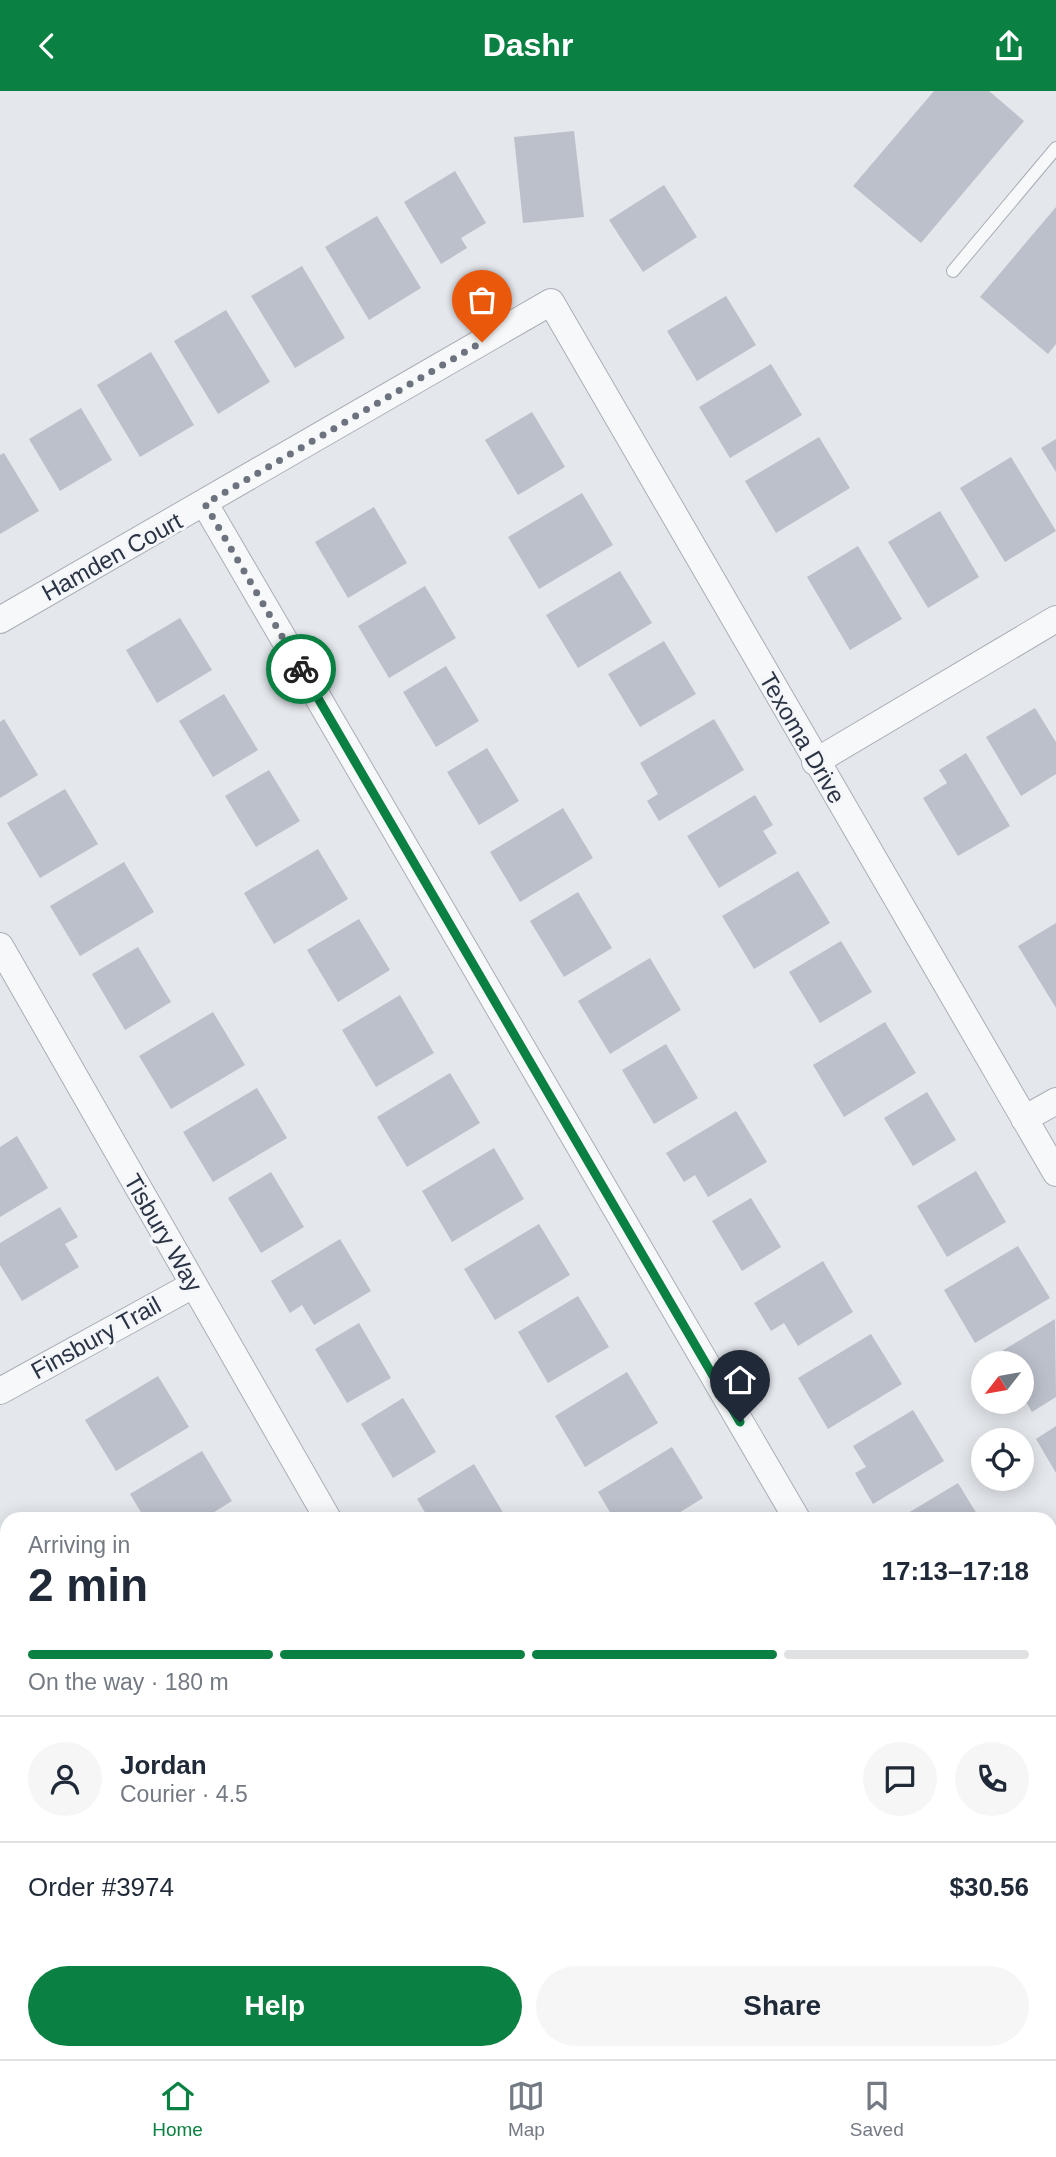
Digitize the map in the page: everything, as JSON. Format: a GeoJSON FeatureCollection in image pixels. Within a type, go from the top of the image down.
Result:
{"type":"FeatureCollection","features":[{"type":"Feature","properties":{"kind":"street","name":"Hamden Court"},"geometry":{"type":"LineString","coordinates":[[0,620],[551,302]]}},
{"type":"Feature","properties":{"kind":"street","name":"Texoma Drive"},"geometry":{"type":"LineString","coordinates":[[551,302],[1056,1173]]}},
{"type":"Feature","properties":{"kind":"street"},"geometry":{"type":"LineString","coordinates":[[205,504],[793,1512]]}},
{"type":"Feature","properties":{"kind":"street"},"geometry":{"type":"LineString","coordinates":[[816,762],[1056,619]]}},
{"type":"Feature","properties":{"kind":"street","name":"Tisbury Way"},"geometry":{"type":"LineString","coordinates":[[0,946],[324,1512]]}},
{"type":"Feature","properties":{"kind":"street"},"geometry":{"type":"LineString","coordinates":[[1024,1119],[1056,1101]]}},
{"type":"Feature","properties":{"kind":"street","name":"Finsbury Trail"},"geometry":{"type":"LineString","coordinates":[[0,1391],[193,1285]]}},
{"type":"Feature","properties":{"kind":"lane"},"geometry":{"type":"LineString","coordinates":[[953,271],[1056,148]]}},
{"type":"Feature","properties":{"kind":"building"},"geometry":{"type":"Polygon","coordinates":[[[934,91],[989,91],[1024,121],[921,243],[853,186],[934,91]]]}},
{"type":"Feature","properties":{"kind":"building"},"geometry":{"type":"Polygon","coordinates":[[[574,131],[584,217],[523,223],[514,137],[574,131]]]}},
{"type":"Feature","properties":{"kind":"building"},"geometry":{"type":"Polygon","coordinates":[[[455,171],[486,223],[461,238],[467,248],[441,264],[404,202],[455,171]]]}},
{"type":"Feature","properties":{"kind":"building"},"geometry":{"type":"Polygon","coordinates":[[[664,185],[697,237],[643,272],[609,220],[664,185]]]}},
{"type":"Feature","properties":{"kind":"building"},"geometry":{"type":"Polygon","coordinates":[[[1056,207],[1056,344],[1048,354],[980,297],[1056,207]]]}},
{"type":"Feature","properties":{"kind":"building"},"geometry":{"type":"Polygon","coordinates":[[[377,216],[421,288],[369,320],[325,247],[377,216]]]}},
{"type":"Feature","properties":{"kind":"building"},"geometry":{"type":"Polygon","coordinates":[[[302,266],[345,338],[295,368],[251,296],[302,266]]]}},
{"type":"Feature","properties":{"kind":"building"},"geometry":{"type":"Polygon","coordinates":[[[726,296],[756,345],[697,381],[667,331],[726,296]]]}},
{"type":"Feature","properties":{"kind":"building"},"geometry":{"type":"Polygon","coordinates":[[[226,310],[270,382],[218,414],[174,341],[226,310]]]}},
{"type":"Feature","properties":{"kind":"building"},"geometry":{"type":"Polygon","coordinates":[[[151,352],[194,425],[140,457],[97,385],[151,352]]]}},
{"type":"Feature","properties":{"kind":"building"},"geometry":{"type":"Polygon","coordinates":[[[771,364],[802,415],[730,458],[699,407],[771,364]]]}},
{"type":"Feature","properties":{"kind":"building"},"geometry":{"type":"Polygon","coordinates":[[[81,408],[112,460],[60,491],[29,439],[81,408]]]}},
{"type":"Feature","properties":{"kind":"building"},"geometry":{"type":"Polygon","coordinates":[[[532,412],[565,467],[518,495],[485,440],[532,412]]]}},
{"type":"Feature","properties":{"kind":"building"},"geometry":{"type":"Polygon","coordinates":[[[819,437],[850,488],[776,533],[745,481],[819,437]]]}},
{"type":"Feature","properties":{"kind":"building"},"geometry":{"type":"Polygon","coordinates":[[[1056,439],[1056,472],[1041,448],[1056,439]]]}},
{"type":"Feature","properties":{"kind":"building"},"geometry":{"type":"Polygon","coordinates":[[[4,453],[39,511],[0,534],[0,455],[4,453]]]}},
{"type":"Feature","properties":{"kind":"building"},"geometry":{"type":"Polygon","coordinates":[[[1011,457],[1056,531],[1005,562],[960,488],[1011,457]]]}},
{"type":"Feature","properties":{"kind":"building"},"geometry":{"type":"Polygon","coordinates":[[[582,493],[613,545],[539,589],[508,537],[582,493]]]}},
{"type":"Feature","properties":{"kind":"building"},"geometry":{"type":"Polygon","coordinates":[[[374,507],[407,563],[348,598],[315,542],[374,507]]]}},
{"type":"Feature","properties":{"kind":"building"},"geometry":{"type":"Polygon","coordinates":[[[940,511],[979,577],[928,608],[888,542],[940,511]]]}},
{"type":"Feature","properties":{"kind":"building"},"geometry":{"type":"Polygon","coordinates":[[[858,546],[902,619],[850,650],[807,577],[858,546]]]}},
{"type":"Feature","properties":{"kind":"building"},"geometry":{"type":"Polygon","coordinates":[[[620,571],[652,623],[578,668],[546,615],[620,571]]]}},
{"type":"Feature","properties":{"kind":"building"},"geometry":{"type":"Polygon","coordinates":[[[425,586],[456,638],[389,678],[358,626],[425,586]]]}},
{"type":"Feature","properties":{"kind":"building"},"geometry":{"type":"Polygon","coordinates":[[[180,618],[212,670],[157,703],[126,650],[180,618]]]}},
{"type":"Feature","properties":{"kind":"building"},"geometry":{"type":"Polygon","coordinates":[[[664,641],[696,694],[640,727],[608,674],[664,641]]]}},
{"type":"Feature","properties":{"kind":"building"},"geometry":{"type":"Polygon","coordinates":[[[446,666],[479,721],[436,747],[403,692],[446,666]]]}},
{"type":"Feature","properties":{"kind":"building"},"geometry":{"type":"Polygon","coordinates":[[[224,694],[258,750],[213,777],[179,721],[224,694]]]}},
{"type":"Feature","properties":{"kind":"building"},"geometry":{"type":"Polygon","coordinates":[[[1035,708],[1056,742],[1056,774],[1021,796],[986,737],[1035,708]]]}},
{"type":"Feature","properties":{"kind":"building"},"geometry":{"type":"Polygon","coordinates":[[[4,719],[38,775],[0,798],[0,722],[4,719]]]}},
{"type":"Feature","properties":{"kind":"building"},"geometry":{"type":"Polygon","coordinates":[[[714,719],[744,770],[659,821],[647,801],[658,794],[640,763],[714,719]]]}},
{"type":"Feature","properties":{"kind":"building"},"geometry":{"type":"Polygon","coordinates":[[[487,748],[519,801],[479,825],[447,772],[487,748]]]}},
{"type":"Feature","properties":{"kind":"building"},"geometry":{"type":"Polygon","coordinates":[[[966,753],[1010,826],[958,856],[923,798],[947,783],[939,770],[966,753]]]}},
{"type":"Feature","properties":{"kind":"building"},"geometry":{"type":"Polygon","coordinates":[[[269,770],[300,821],[256,847],[225,796],[269,770]]]}},
{"type":"Feature","properties":{"kind":"building"},"geometry":{"type":"Polygon","coordinates":[[[65,789],[98,844],[40,878],[7,823],[65,789]]]}},
{"type":"Feature","properties":{"kind":"building"},"geometry":{"type":"Polygon","coordinates":[[[755,795],[773,825],[763,831],[777,853],[719,888],[687,836],[755,795]]]}},
{"type":"Feature","properties":{"kind":"building"},"geometry":{"type":"Polygon","coordinates":[[[563,808],[593,858],[520,902],[490,852],[563,808]]]}},
{"type":"Feature","properties":{"kind":"building"},"geometry":{"type":"Polygon","coordinates":[[[318,849],[348,899],[274,944],[244,893],[318,849]]]}},
{"type":"Feature","properties":{"kind":"building"},"geometry":{"type":"Polygon","coordinates":[[[124,862],[154,912],[80,956],[50,906],[124,862]]]}},
{"type":"Feature","properties":{"kind":"building"},"geometry":{"type":"Polygon","coordinates":[[[798,871],[830,923],[754,969],[722,916],[798,871]]]}},
{"type":"Feature","properties":{"kind":"building"},"geometry":{"type":"Polygon","coordinates":[[[578,892],[612,948],[564,977],[530,921],[578,892]]]}},
{"type":"Feature","properties":{"kind":"building"},"geometry":{"type":"Polygon","coordinates":[[[359,919],[390,970],[338,1002],[307,950],[359,919]]]}},
{"type":"Feature","properties":{"kind":"building"},"geometry":{"type":"Polygon","coordinates":[[[1056,923],[1056,1008],[1018,946],[1056,923]]]}},
{"type":"Feature","properties":{"kind":"building"},"geometry":{"type":"Polygon","coordinates":[[[841,941],[872,992],[820,1023],[789,972],[841,941]]]}},
{"type":"Feature","properties":{"kind":"building"},"geometry":{"type":"Polygon","coordinates":[[[138,947],[171,1002],[125,1030],[92,974],[138,947]]]}},
{"type":"Feature","properties":{"kind":"building"},"geometry":{"type":"Polygon","coordinates":[[[650,958],[681,1010],[610,1054],[578,1001],[650,958]]]}},
{"type":"Feature","properties":{"kind":"building"},"geometry":{"type":"Polygon","coordinates":[[[400,995],[434,1053],[376,1087],[342,1030],[400,995]]]}},
{"type":"Feature","properties":{"kind":"building"},"geometry":{"type":"Polygon","coordinates":[[[213,1012],[245,1065],[171,1109],[139,1056],[213,1012]]]}},
{"type":"Feature","properties":{"kind":"building"},"geometry":{"type":"Polygon","coordinates":[[[885,1022],[916,1073],[844,1117],[813,1065],[885,1022]]]}},
{"type":"Feature","properties":{"kind":"building"},"geometry":{"type":"Polygon","coordinates":[[[666,1044],[698,1098],[654,1124],[622,1070],[666,1044]]]}},
{"type":"Feature","properties":{"kind":"building"},"geometry":{"type":"Polygon","coordinates":[[[450,1073],[480,1123],[407,1167],[377,1117],[450,1073]]]}},
{"type":"Feature","properties":{"kind":"building"},"geometry":{"type":"Polygon","coordinates":[[[257,1088],[287,1138],[213,1182],[183,1132],[257,1088]]]}},
{"type":"Feature","properties":{"kind":"building"},"geometry":{"type":"Polygon","coordinates":[[[927,1092],[956,1140],[913,1166],[884,1118],[927,1092]]]}},
{"type":"Feature","properties":{"kind":"building"},"geometry":{"type":"Polygon","coordinates":[[[736,1111],[767,1162],[708,1197],[695,1175],[684,1182],[666,1153],[736,1111]]]}},
{"type":"Feature","properties":{"kind":"building"},"geometry":{"type":"Polygon","coordinates":[[[17,1136],[48,1188],[0,1217],[0,1147],[17,1136]]]}},
{"type":"Feature","properties":{"kind":"building"},"geometry":{"type":"Polygon","coordinates":[[[494,1148],[524,1199],[452,1242],[422,1191],[494,1148]]]}},
{"type":"Feature","properties":{"kind":"building"},"geometry":{"type":"Polygon","coordinates":[[[976,1171],[1006,1222],[947,1257],[917,1206],[976,1171]]]}},
{"type":"Feature","properties":{"kind":"building"},"geometry":{"type":"Polygon","coordinates":[[[271,1172],[304,1227],[261,1253],[228,1198],[271,1172]]]}},
{"type":"Feature","properties":{"kind":"building"},"geometry":{"type":"Polygon","coordinates":[[[751,1198],[781,1247],[742,1271],[712,1221],[751,1198]]]}},
{"type":"Feature","properties":{"kind":"building"},"geometry":{"type":"Polygon","coordinates":[[[60,1207],[78,1237],[65,1244],[79,1267],[22,1301],[0,1265],[0,1243],[60,1207]]]}},
{"type":"Feature","properties":{"kind":"building"},"geometry":{"type":"Polygon","coordinates":[[[539,1224],[570,1275],[495,1320],[464,1269],[539,1224]]]}},
{"type":"Feature","properties":{"kind":"building"},"geometry":{"type":"Polygon","coordinates":[[[340,1239],[371,1291],[314,1325],[302,1305],[290,1313],[271,1281],[340,1239]]]}},
{"type":"Feature","properties":{"kind":"building"},"geometry":{"type":"Polygon","coordinates":[[[1018,1246],[1050,1298],[975,1343],[944,1290],[1018,1246]]]}},
{"type":"Feature","properties":{"kind":"building"},"geometry":{"type":"Polygon","coordinates":[[[823,1261],[853,1312],[798,1346],[784,1323],[771,1331],[754,1303],[823,1261]]]}},
{"type":"Feature","properties":{"kind":"building"},"geometry":{"type":"Polygon","coordinates":[[[578,1296],[609,1347],[548,1383],[518,1332],[578,1296]]]}},
{"type":"Feature","properties":{"kind":"building"},"geometry":{"type":"Polygon","coordinates":[[[1055,1319],[1056,1397],[1034,1411],[1034,1351],[1002,1351],[1055,1319]]]}},
{"type":"Feature","properties":{"kind":"building"},"geometry":{"type":"Polygon","coordinates":[[[359,1323],[391,1378],[347,1403],[315,1349],[359,1323]]]}},
{"type":"Feature","properties":{"kind":"building"},"geometry":{"type":"Polygon","coordinates":[[[871,1334],[902,1384],[828,1429],[798,1378],[871,1334]]]}},
{"type":"Feature","properties":{"kind":"building"},"geometry":{"type":"Polygon","coordinates":[[[627,1372],[658,1423],[585,1467],[555,1416],[627,1372]]]}},
{"type":"Feature","properties":{"kind":"building"},"geometry":{"type":"Polygon","coordinates":[[[158,1376],[189,1427],[116,1471],[85,1420],[158,1376]]]}},
{"type":"Feature","properties":{"kind":"building"},"geometry":{"type":"Polygon","coordinates":[[[403,1398],[436,1452],[393,1478],[361,1424],[403,1398]]]}},
{"type":"Feature","properties":{"kind":"building"},"geometry":{"type":"Polygon","coordinates":[[[913,1410],[944,1461],[873,1504],[855,1473],[866,1467],[853,1446],[913,1410]]]}},
{"type":"Feature","properties":{"kind":"building"},"geometry":{"type":"Polygon","coordinates":[[[1056,1426],[1056,1473],[1036,1439],[1056,1426]]]}},
{"type":"Feature","properties":{"kind":"building"},"geometry":{"type":"Polygon","coordinates":[[[672,1447],[703,1498],[680,1512],[610,1512],[598,1492],[672,1447]]]}},
{"type":"Feature","properties":{"kind":"building"},"geometry":{"type":"Polygon","coordinates":[[[202,1451],[232,1501],[214,1512],[141,1512],[130,1494],[202,1451]]]}},
{"type":"Feature","properties":{"kind":"building"},"geometry":{"type":"Polygon","coordinates":[[[474,1464],[503,1512],[425,1512],[417,1499],[474,1464]]]}},
{"type":"Feature","properties":{"kind":"building"},"geometry":{"type":"Polygon","coordinates":[[[958,1483],[976,1512],[910,1512],[958,1483]]]}},
{"type":"Feature","properties":{"kind":"way so far"},"geometry":{"type":"LineString","coordinates":[[301,669],[205,504],[482,342]]}},
{"type":"Feature","properties":{"kind":"route"},"geometry":{"type":"LineString","coordinates":[[301,669],[740,1422]]}}]}
